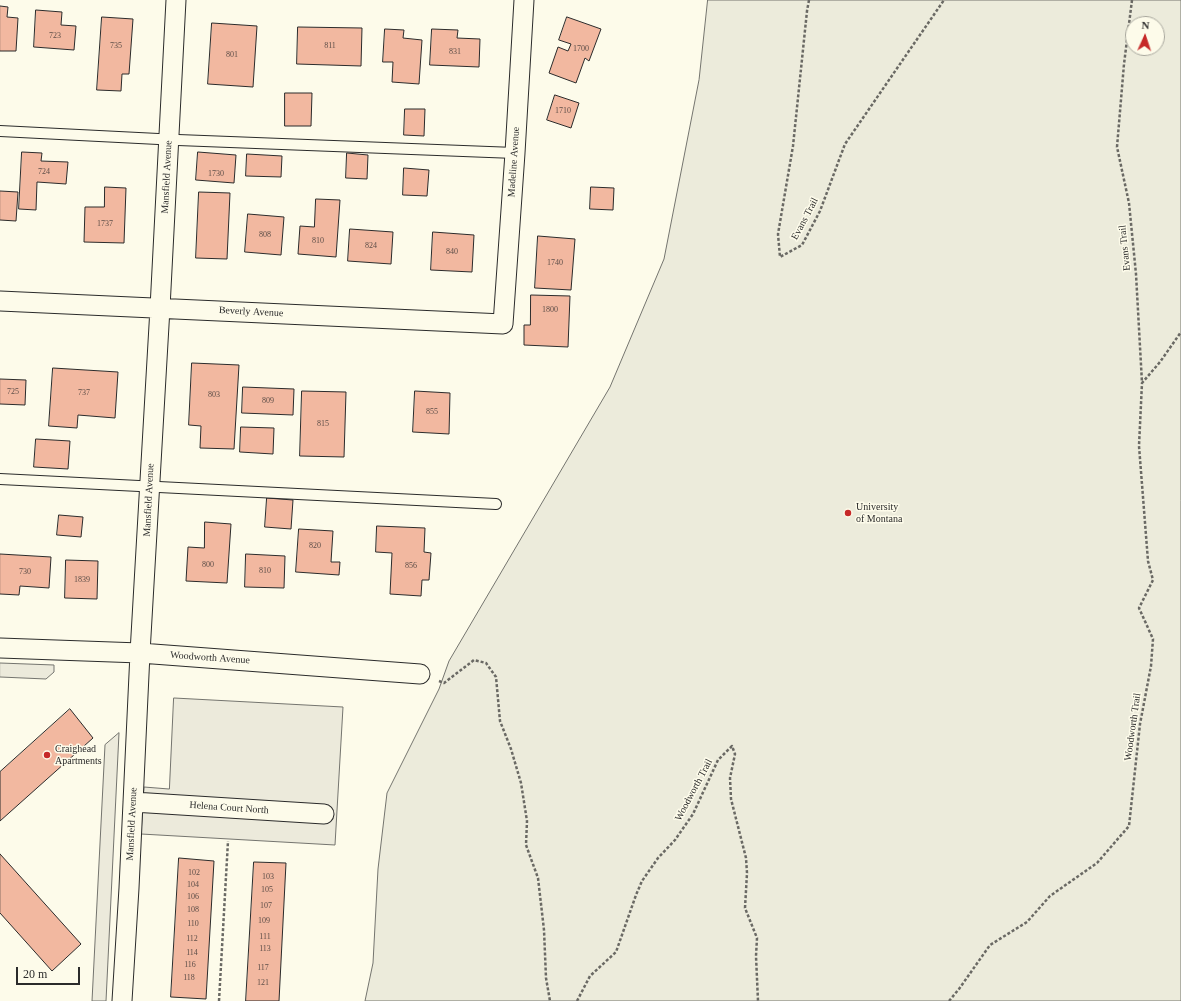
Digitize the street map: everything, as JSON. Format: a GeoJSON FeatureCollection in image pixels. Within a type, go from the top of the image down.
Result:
{"type":"FeatureCollection","features":[{"type":"Feature","properties":{"kind":"street","name":"Mansfield Avenue"},"geometry":{"type":"LineString","coordinates":[[122,1001],[176,0]]}},
{"type":"Feature","properties":{"kind":"street","name":"Madeline Avenue"},"geometry":{"type":"LineString","coordinates":[[503,324],[524,0]]}},
{"type":"Feature","properties":{"kind":"street","name":"Beverly Avenue"},"geometry":{"type":"LineString","coordinates":[[0,301],[503,324]]}},
{"type":"Feature","properties":{"kind":"street","name":"Woodworth Avenue"},"geometry":{"type":"LineString","coordinates":[[0,648],[140,653],[420,674]]}},
{"type":"Feature","properties":{"kind":"street","name":"Helena Court North"},"geometry":{"type":"LineString","coordinates":[[133,802],[324,814]]}},
{"type":"Feature","properties":{"kind":"lane"},"geometry":{"type":"LineString","coordinates":[[0,131],[168,140],[515,153]]}},
{"type":"Feature","properties":{"kind":"lane"},"geometry":{"type":"LineString","coordinates":[[0,479],[150,488],[496,504]]}},
{"type":"Feature","properties":{"kind":"path","name":"Evans Trail"},"geometry":{"type":"LineString","coordinates":[[810,0],[807,11],[793,146],[778,234],[780,257],[802,245],[820,211],[845,144],[944,0]]}},
{"type":"Feature","properties":{"kind":"path","name":"Evans Trail"},"geometry":{"type":"LineString","coordinates":[[1132,0],[1124,64],[1117,147],[1129,203],[1136,274],[1142,384]]}},
{"type":"Feature","properties":{"kind":"path"},"geometry":{"type":"LineString","coordinates":[[1142,384],[1160,362],[1181,332]]}},
{"type":"Feature","properties":{"kind":"path","name":"Woodworth Trail"},"geometry":{"type":"LineString","coordinates":[[949,1001],[990,945],[1027,922],[1050,896],[1097,863],[1129,826],[1140,724],[1151,666],[1153,639],[1139,608],[1153,580],[1148,561],[1139,446],[1142,384]]}},
{"type":"Feature","properties":{"kind":"path"},"geometry":{"type":"LineString","coordinates":[[420,674],[444,683],[474,660],[486,663],[496,677],[500,721],[521,783],[527,821],[526,845],[538,878],[544,930],[546,978],[550,1001]]}},
{"type":"Feature","properties":{"kind":"path","name":"Woodworth Trail"},"geometry":{"type":"LineString","coordinates":[[578,1001],[590,976],[616,952],[642,881],[658,858],[675,840],[693,814],[718,760],[732,746],[735,754],[730,778],[731,799],[746,858],[747,873],[745,908],[757,938],[756,956],[758,1001]]}},
{"type":"Feature","properties":{"kind":"path"},"geometry":{"type":"LineString","coordinates":[[219,1001],[228,841]]}},
{"type":"Feature","properties":{"kind":"shaded area","name":"University of Montana"},"geometry":{"type":"Polygon","coordinates":[[[708,0],[1181,0],[1181,1001],[365,1001],[373,963],[378,869],[387,793],[439,689],[449,661],[610,387],[664,259],[699,80],[708,0]]]}},
{"type":"Feature","properties":{"kind":"shaded area"},"geometry":{"type":"Polygon","coordinates":[[[0,663],[54,665],[54,672],[46,679],[0,677],[0,663]]]}},
{"type":"Feature","properties":{"kind":"shaded area"},"geometry":{"type":"Polygon","coordinates":[[[174,698],[343,707],[335,845],[141,834],[144,787],[169,789],[174,698]]]}},
{"type":"Feature","properties":{"kind":"shaded area"},"geometry":{"type":"Polygon","coordinates":[[[119,733],[106,1001],[92,1001],[105,745],[119,733]]]}},
{"type":"Feature","properties":{"kind":"building"},"geometry":{"type":"Polygon","coordinates":[[[0,6],[8,7],[7,17],[18,18],[16,51],[0,51],[0,6]]]}},
{"type":"Feature","properties":{"kind":"building"},"geometry":{"type":"Polygon","coordinates":[[[36,10],[62,12],[61,25],[76,26],[74,50],[34,47],[36,10]]]}},
{"type":"Feature","properties":{"kind":"building"},"geometry":{"type":"Polygon","coordinates":[[[102,17],[133,19],[129,74],[122,74],[121,91],[97,90],[102,17]]]}},
{"type":"Feature","properties":{"kind":"building"},"geometry":{"type":"Polygon","coordinates":[[[567,17],[601,29],[589,61],[585,58],[576,83],[549,73],[558,47],[568,51],[571,44],[559,40],[567,17]]]}},
{"type":"Feature","properties":{"kind":"building"},"geometry":{"type":"Polygon","coordinates":[[[212,23],[257,26],[253,87],[208,84],[212,23]]]}},
{"type":"Feature","properties":{"kind":"building"},"geometry":{"type":"Polygon","coordinates":[[[298,27],[362,28],[361,66],[297,64],[298,27]]]}},
{"type":"Feature","properties":{"kind":"building"},"geometry":{"type":"Polygon","coordinates":[[[385,29],[404,30],[403,38],[422,40],[419,84],[392,82],[393,62],[383,62],[385,29]]]}},
{"type":"Feature","properties":{"kind":"building"},"geometry":{"type":"Polygon","coordinates":[[[432,29],[458,30],[457,38],[480,39],[479,67],[430,65],[432,29]]]}},
{"type":"Feature","properties":{"kind":"building"},"geometry":{"type":"Polygon","coordinates":[[[285,93],[312,93],[311,126],[285,126],[285,93]]]}},
{"type":"Feature","properties":{"kind":"building"},"geometry":{"type":"Polygon","coordinates":[[[555,95],[579,103],[571,128],[547,120],[555,95]]]}},
{"type":"Feature","properties":{"kind":"building"},"geometry":{"type":"Polygon","coordinates":[[[405,109],[425,109],[424,136],[404,135],[405,109]]]}},
{"type":"Feature","properties":{"kind":"building"},"geometry":{"type":"Polygon","coordinates":[[[22,152],[42,153],[41,161],[68,162],[66,184],[37,182],[36,210],[19,209],[22,152]]]}},
{"type":"Feature","properties":{"kind":"building"},"geometry":{"type":"Polygon","coordinates":[[[198,152],[236,155],[234,183],[196,180],[198,152]]]}},
{"type":"Feature","properties":{"kind":"building"},"geometry":{"type":"Polygon","coordinates":[[[347,153],[368,155],[367,179],[346,178],[347,153]]]}},
{"type":"Feature","properties":{"kind":"building"},"geometry":{"type":"Polygon","coordinates":[[[247,154],[282,156],[281,177],[246,176],[247,154]]]}},
{"type":"Feature","properties":{"kind":"building"},"geometry":{"type":"Polygon","coordinates":[[[404,168],[429,170],[427,196],[403,195],[404,168]]]}},
{"type":"Feature","properties":{"kind":"building"},"geometry":{"type":"Polygon","coordinates":[[[105,187],[126,188],[124,243],[84,242],[85,207],[104,207],[105,187]]]}},
{"type":"Feature","properties":{"kind":"building"},"geometry":{"type":"Polygon","coordinates":[[[591,187],[614,188],[613,210],[590,209],[591,187]]]}},
{"type":"Feature","properties":{"kind":"building"},"geometry":{"type":"Polygon","coordinates":[[[0,191],[18,192],[16,221],[0,220],[0,191]]]}},
{"type":"Feature","properties":{"kind":"building"},"geometry":{"type":"Polygon","coordinates":[[[199,192],[230,193],[227,259],[196,258],[199,192]]]}},
{"type":"Feature","properties":{"kind":"building"},"geometry":{"type":"Polygon","coordinates":[[[316,199],[340,200],[336,257],[298,254],[300,226],[314,227],[316,199]]]}},
{"type":"Feature","properties":{"kind":"building"},"geometry":{"type":"Polygon","coordinates":[[[248,214],[284,217],[281,255],[245,252],[248,214]]]}},
{"type":"Feature","properties":{"kind":"building"},"geometry":{"type":"Polygon","coordinates":[[[350,229],[393,232],[391,264],[348,261],[350,229]]]}},
{"type":"Feature","properties":{"kind":"building"},"geometry":{"type":"Polygon","coordinates":[[[433,232],[474,235],[472,272],[431,270],[433,232]]]}},
{"type":"Feature","properties":{"kind":"building"},"geometry":{"type":"Polygon","coordinates":[[[538,236],[575,239],[571,290],[535,288],[538,236]]]}},
{"type":"Feature","properties":{"kind":"building"},"geometry":{"type":"Polygon","coordinates":[[[531,295],[570,296],[568,347],[524,345],[524,325],[530,325],[531,295]]]}},
{"type":"Feature","properties":{"kind":"building"},"geometry":{"type":"Polygon","coordinates":[[[192,363],[239,365],[234,449],[200,448],[201,426],[189,425],[192,363]]]}},
{"type":"Feature","properties":{"kind":"building"},"geometry":{"type":"Polygon","coordinates":[[[53,368],[118,372],[115,418],[78,415],[77,428],[49,426],[53,368]]]}},
{"type":"Feature","properties":{"kind":"building"},"geometry":{"type":"Polygon","coordinates":[[[0,379],[26,380],[25,405],[0,404],[0,379]]]}},
{"type":"Feature","properties":{"kind":"building"},"geometry":{"type":"Polygon","coordinates":[[[243,387],[294,389],[293,415],[242,413],[243,387]]]}},
{"type":"Feature","properties":{"kind":"building"},"geometry":{"type":"Polygon","coordinates":[[[302,391],[346,392],[344,457],[300,456],[302,391]]]}},
{"type":"Feature","properties":{"kind":"building"},"geometry":{"type":"Polygon","coordinates":[[[415,391],[450,393],[449,434],[413,432],[415,391]]]}},
{"type":"Feature","properties":{"kind":"building"},"geometry":{"type":"Polygon","coordinates":[[[241,427],[274,428],[273,454],[240,452],[241,427]]]}},
{"type":"Feature","properties":{"kind":"building"},"geometry":{"type":"Polygon","coordinates":[[[36,439],[70,441],[68,469],[34,467],[36,439]]]}},
{"type":"Feature","properties":{"kind":"building"},"geometry":{"type":"Polygon","coordinates":[[[267,498],[293,500],[291,529],[265,527],[267,498]]]}},
{"type":"Feature","properties":{"kind":"building"},"geometry":{"type":"Polygon","coordinates":[[[59,515],[83,517],[81,537],[57,535],[59,515]]]}},
{"type":"Feature","properties":{"kind":"building"},"geometry":{"type":"Polygon","coordinates":[[[205,522],[231,524],[227,583],[186,581],[188,547],[204,548],[205,522]]]}},
{"type":"Feature","properties":{"kind":"building"},"geometry":{"type":"Polygon","coordinates":[[[377,526],[425,528],[424,552],[431,553],[429,580],[422,580],[421,596],[390,594],[392,553],[376,552],[377,526]]]}},
{"type":"Feature","properties":{"kind":"building"},"geometry":{"type":"Polygon","coordinates":[[[299,529],[333,531],[331,562],[340,562],[339,575],[296,572],[299,529]]]}},
{"type":"Feature","properties":{"kind":"building"},"geometry":{"type":"Polygon","coordinates":[[[0,554],[51,557],[49,588],[20,586],[19,595],[0,594],[0,554]]]}},
{"type":"Feature","properties":{"kind":"building"},"geometry":{"type":"Polygon","coordinates":[[[246,554],[285,556],[284,588],[245,587],[246,554]]]}},
{"type":"Feature","properties":{"kind":"building"},"geometry":{"type":"Polygon","coordinates":[[[66,560],[98,561],[97,599],[65,598],[66,560]]]}},
{"type":"Feature","properties":{"kind":"building","name":"Craighead Apartments"},"geometry":{"type":"Polygon","coordinates":[[[70,709],[93,738],[0,821],[0,772],[70,709]]]}},
{"type":"Feature","properties":{"kind":"building"},"geometry":{"type":"Polygon","coordinates":[[[0,854],[81,944],[52,971],[0,913],[0,854]]]}},
{"type":"Feature","properties":{"kind":"building"},"geometry":{"type":"Polygon","coordinates":[[[179,858],[214,861],[206,999],[171,997],[179,858]]]}},
{"type":"Feature","properties":{"kind":"building"},"geometry":{"type":"Polygon","coordinates":[[[254,862],[286,863],[279,1001],[246,1001],[254,862]]]}},
{"type":"Feature","properties":{"kind":"place","name":"University of Montana"},"geometry":{"type":"Point","coordinates":[848,513]}},
{"type":"Feature","properties":{"kind":"place","name":"Craighead Apartments"},"geometry":{"type":"Point","coordinates":[47,755]}}]}
